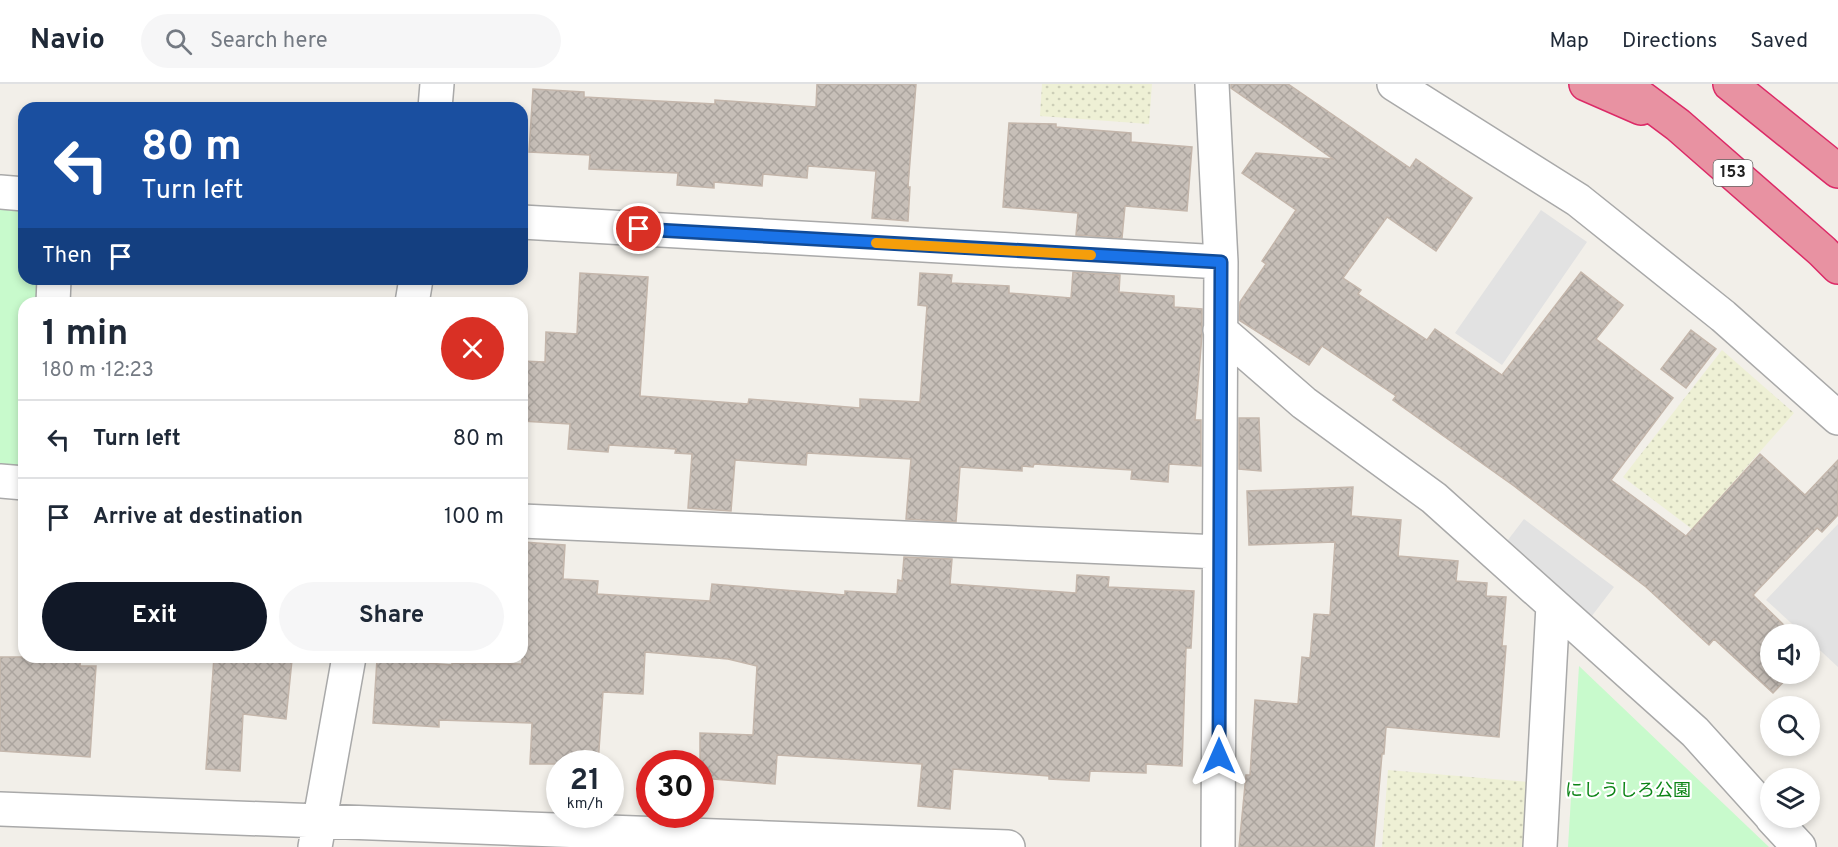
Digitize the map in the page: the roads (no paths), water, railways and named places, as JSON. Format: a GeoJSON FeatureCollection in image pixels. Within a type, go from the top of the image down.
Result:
{"type":"FeatureCollection","features":[{"type":"Feature","properties":{"kind":"highway"},"geometry":{"type":"LineString","coordinates":[[1586,84],[1678,125]]}},
{"type":"Feature","properties":{"kind":"highway","name":"153"},"geometry":{"type":"LineString","coordinates":[[1623,84],[1678,125],[1838,267]]}},
{"type":"Feature","properties":{"kind":"highway"},"geometry":{"type":"LineString","coordinates":[[1730,84],[1838,171]]}},
{"type":"Feature","properties":{"kind":"street"},"geometry":{"type":"LineString","coordinates":[[436,102],[437,84]]}},
{"type":"Feature","properties":{"kind":"street"},"geometry":{"type":"LineString","coordinates":[[1212,84],[1221,262],[1218,847]]}},
{"type":"Feature","properties":{"kind":"street"},"geometry":{"type":"LineString","coordinates":[[1394,84],[1578,200],[1723,316],[1838,418]]}},
{"type":"Feature","properties":{"kind":"street"},"geometry":{"type":"LineString","coordinates":[[0,192],[18,194]]}},
{"type":"Feature","properties":{"kind":"street"},"geometry":{"type":"LineString","coordinates":[[528,222],[1221,262]]}},
{"type":"Feature","properties":{"kind":"street"},"geometry":{"type":"LineString","coordinates":[[1220,330],[1304,402],[1434,498],[1695,732],[1760,804]]}},
{"type":"Feature","properties":{"kind":"street"},"geometry":{"type":"LineString","coordinates":[[0,481],[18,482]]}},
{"type":"Feature","properties":{"kind":"street"},"geometry":{"type":"LineString","coordinates":[[528,521],[1219,552]]}},
{"type":"Feature","properties":{"kind":"street"},"geometry":{"type":"LineString","coordinates":[[1540,847],[1553,605]]}},
{"type":"Feature","properties":{"kind":"street"},"geometry":{"type":"LineString","coordinates":[[318,834],[348,663]]}},
{"type":"Feature","properties":{"kind":"street"},"geometry":{"type":"LineString","coordinates":[[0,809],[318,834],[1008,847]]}},
{"type":"Feature","properties":{"kind":"street"},"geometry":{"type":"LineString","coordinates":[[1782,828],[1799,847]]}},
{"type":"Feature","properties":{"kind":"park label","name":"にしうしろ公園"},"geometry":{"type":"Point","coordinates":[1628,791]}}]}
